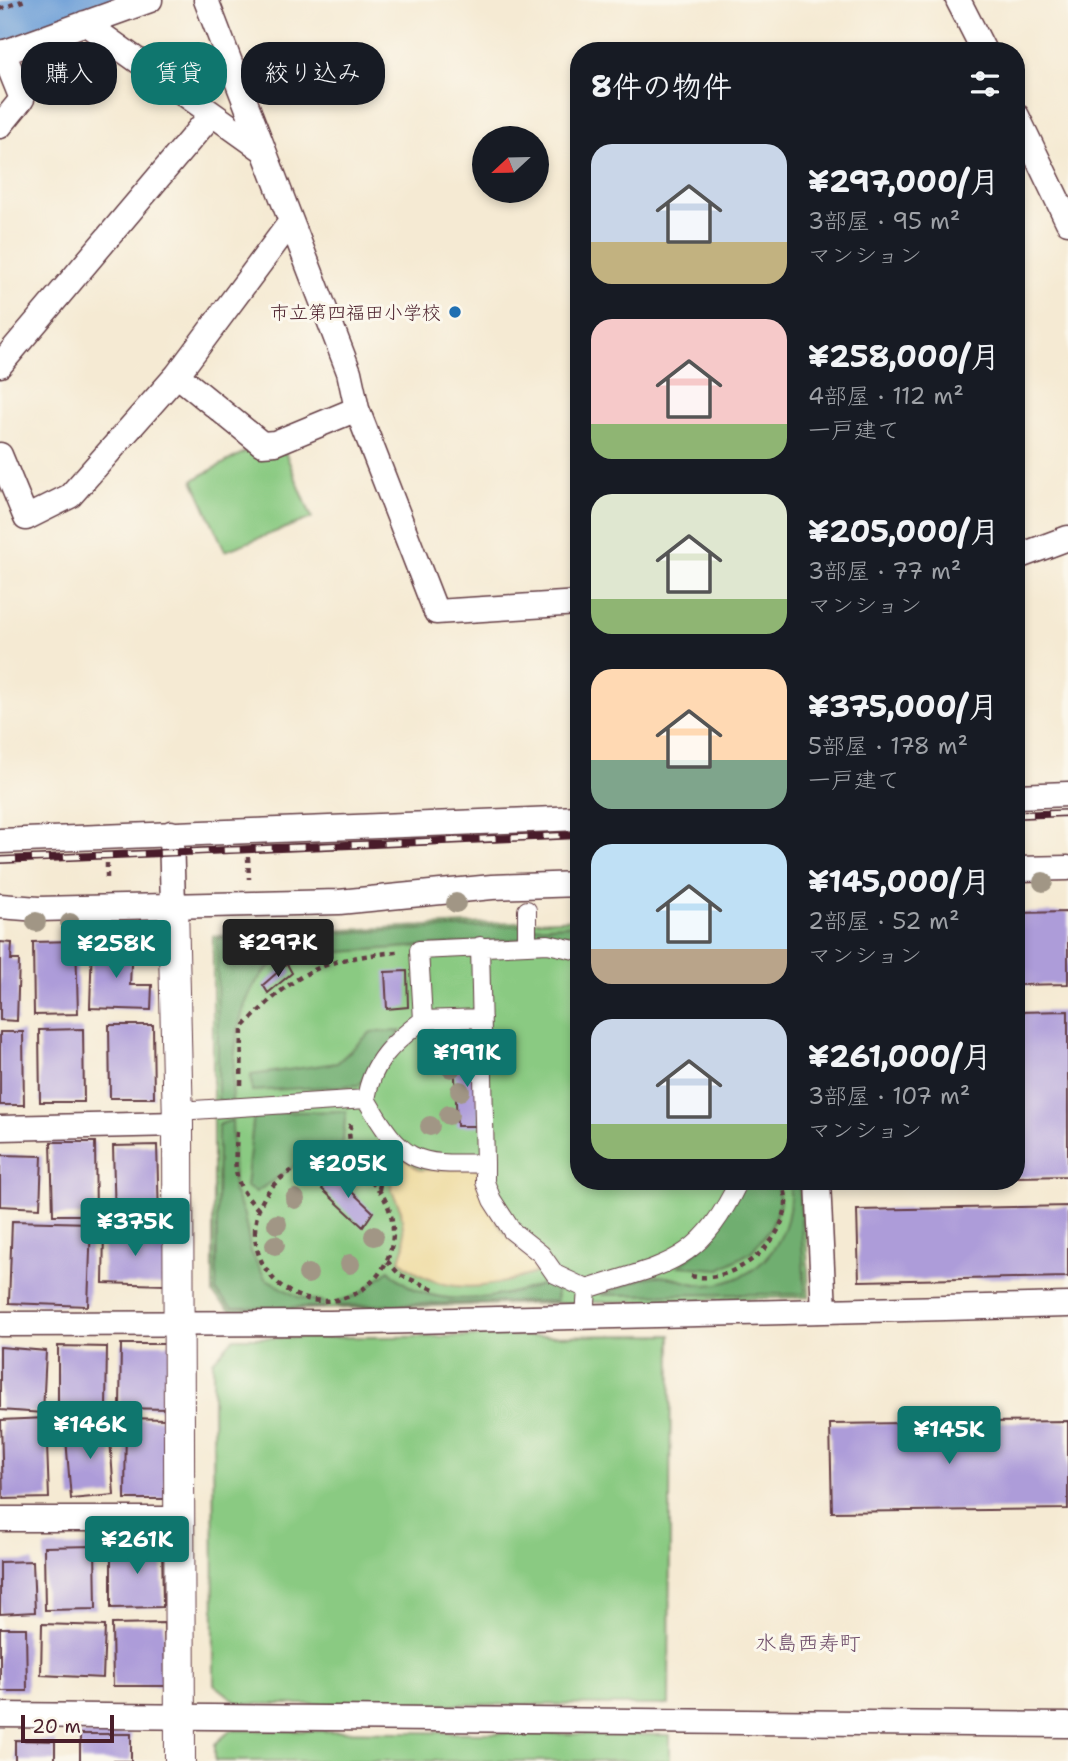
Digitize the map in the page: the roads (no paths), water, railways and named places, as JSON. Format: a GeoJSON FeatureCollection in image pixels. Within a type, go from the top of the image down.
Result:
{"type":"FeatureCollection","features":[{"type":"Feature","properties":{"kind":"street"},"geometry":{"type":"LineString","coordinates":[[0,126],[22,99],[2,53],[150,0]]}},
{"type":"Feature","properties":{"kind":"street"},"geometry":{"type":"LineString","coordinates":[[206,0],[349,372],[357,409],[436,612],[570,604]]}},
{"type":"Feature","properties":{"kind":"street"},"geometry":{"type":"LineString","coordinates":[[958,0],[979,42]]}},
{"type":"Feature","properties":{"kind":"street"},"geometry":{"type":"LineString","coordinates":[[85,23],[264,150]]}},
{"type":"Feature","properties":{"kind":"street"},"geometry":{"type":"LineString","coordinates":[[0,365],[212,114]]}},
{"type":"Feature","properties":{"kind":"street"},"geometry":{"type":"LineString","coordinates":[[1025,127],[1057,169],[1068,222]]}},
{"type":"Feature","properties":{"kind":"street"},"geometry":{"type":"LineString","coordinates":[[0,455],[26,517],[70,496],[177,374],[290,223]]}},
{"type":"Feature","properties":{"kind":"street"},"geometry":{"type":"LineString","coordinates":[[177,374],[262,444],[275,443],[357,409]]}},
{"type":"Feature","properties":{"kind":"street"},"geometry":{"type":"LineString","coordinates":[[1025,554],[1068,538]]}},
{"type":"Feature","properties":{"kind":"street"},"geometry":{"type":"LineString","coordinates":[[1025,796],[1068,794]]}},
{"type":"Feature","properties":{"kind":"street"},"geometry":{"type":"LineString","coordinates":[[0,841],[570,818]]}},
{"type":"Feature","properties":{"kind":"street"},"geometry":{"type":"LineString","coordinates":[[171,834],[178,1117],[180,1761]]}},
{"type":"Feature","properties":{"kind":"street"},"geometry":{"type":"LineString","coordinates":[[1025,869],[1068,868]]}},
{"type":"Feature","properties":{"kind":"street"},"geometry":{"type":"LineString","coordinates":[[0,906],[38,909],[339,902],[492,887],[570,884]]}},
{"type":"Feature","properties":{"kind":"street"},"geometry":{"type":"LineString","coordinates":[[527,910],[527,945]]}},
{"type":"Feature","properties":{"kind":"street"},"geometry":{"type":"LineString","coordinates":[[422,1020],[419,950],[548,944],[570,949]]}},
{"type":"Feature","properties":{"kind":"street"},"geometry":{"type":"LineString","coordinates":[[480,946],[485,1182],[492,1200],[512,1231],[541,1254],[555,1274],[587,1290],[678,1260],[699,1243],[724,1212],[735,1190]]}},
{"type":"Feature","properties":{"kind":"street"},"geometry":{"type":"LineString","coordinates":[[482,1018],[422,1020],[386,1052],[370,1076],[366,1099],[389,1138],[412,1158],[435,1164],[485,1163]]}},
{"type":"Feature","properties":{"kind":"street"},"geometry":{"type":"LineString","coordinates":[[0,1128],[178,1117],[236,1109],[366,1099]]}},
{"type":"Feature","properties":{"kind":"street"},"geometry":{"type":"LineString","coordinates":[[818,1190],[824,1311]]}},
{"type":"Feature","properties":{"kind":"street"},"geometry":{"type":"LineString","coordinates":[[585,1317],[587,1290]]}},
{"type":"Feature","properties":{"kind":"street"},"geometry":{"type":"LineString","coordinates":[[0,1324],[330,1323],[1068,1305]]}},
{"type":"Feature","properties":{"kind":"street"},"geometry":{"type":"LineString","coordinates":[[0,1519],[180,1519]]}},
{"type":"Feature","properties":{"kind":"street"},"geometry":{"type":"LineString","coordinates":[[0,1716],[1068,1725]]}},
{"type":"Feature","properties":{"kind":"waterway"},"geometry":{"type":"LineString","coordinates":[[0,31],[86,0]]}},
{"type":"Feature","properties":{"kind":"railway"},"geometry":{"type":"LineString","coordinates":[[1025,815],[1068,813]]}},
{"type":"Feature","properties":{"kind":"railway"},"geometry":{"type":"LineString","coordinates":[[0,860],[570,835]]}},
{"type":"Feature","properties":{"kind":"place","name":"市立第四福田小学校"},"geometry":{"type":"Point","coordinates":[455,312]}},
{"type":"Feature","properties":{"kind":"district","name":"水島西寿町"},"geometry":{"type":"Point","coordinates":[808,1643]}}]}
